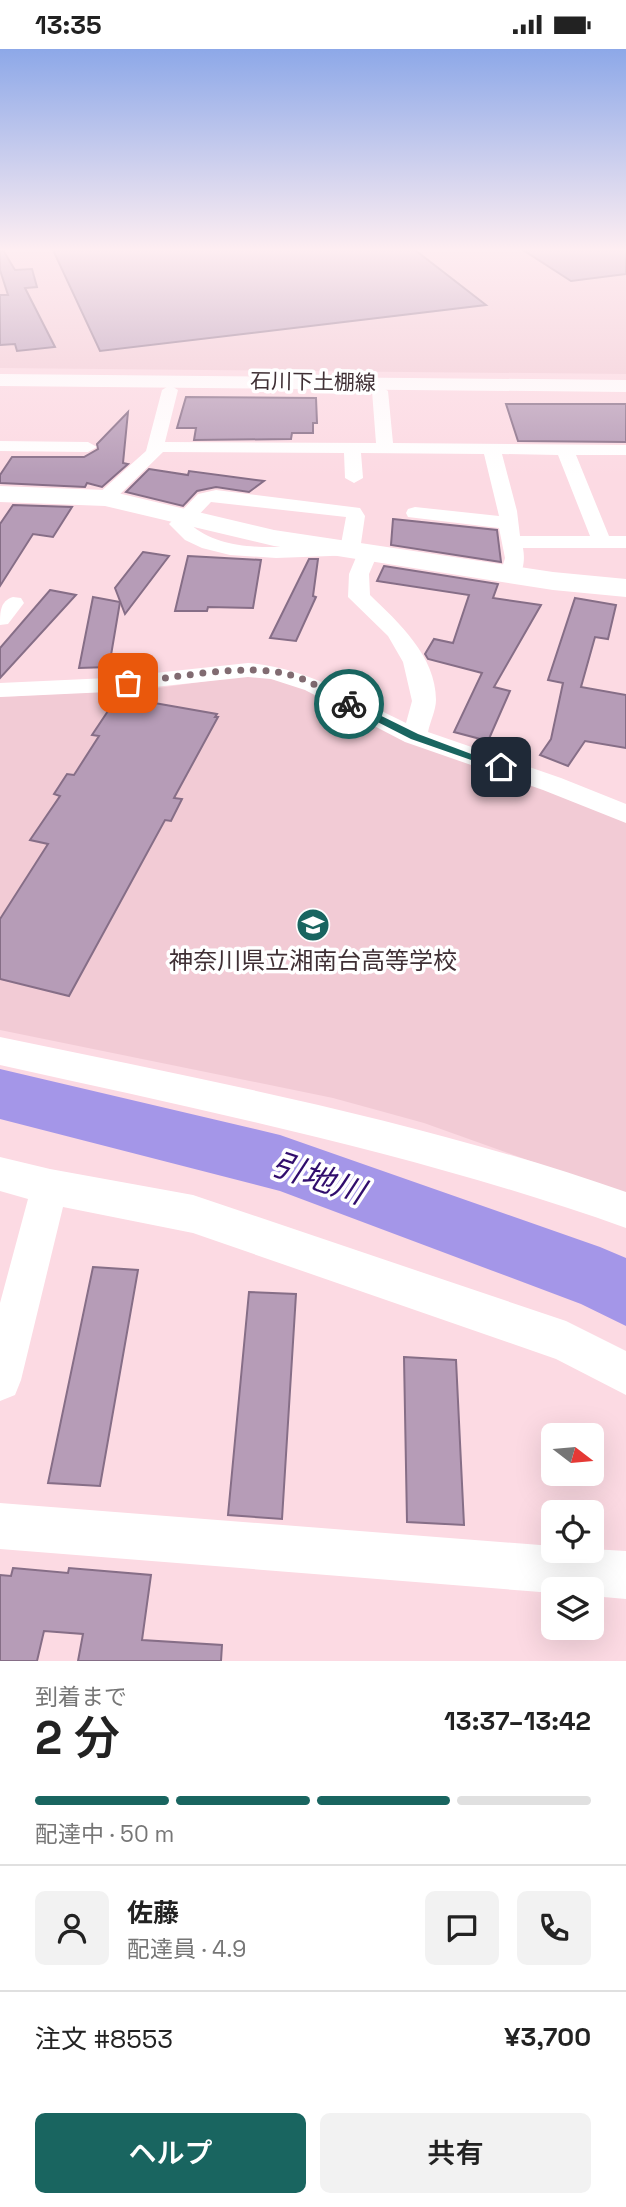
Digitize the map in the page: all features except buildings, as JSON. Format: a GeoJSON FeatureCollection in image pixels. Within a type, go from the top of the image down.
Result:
{"type":"FeatureCollection","features":[{"type":"Feature","properties":{"kind":"street","name":"石川下土棚線"},"geometry":{"type":"LineString","coordinates":[[0,380],[626,386]]}},
{"type":"Feature","properties":{"kind":"street","name":"石川下土棚線"},"geometry":{"type":"LineString","coordinates":[[0,389],[626,393]]}},
{"type":"Feature","properties":{"kind":"street"},"geometry":{"type":"LineString","coordinates":[[105,498],[154,453],[170,390]]}},
{"type":"Feature","properties":{"kind":"street"},"geometry":{"type":"LineString","coordinates":[[380,391],[385,449]]}},
{"type":"Feature","properties":{"kind":"street"},"geometry":{"type":"LineString","coordinates":[[0,446],[88,447]]}},
{"type":"Feature","properties":{"kind":"street"},"geometry":{"type":"LineString","coordinates":[[156,447],[626,450]]}},
{"type":"Feature","properties":{"kind":"street"},"geometry":{"type":"LineString","coordinates":[[352,449],[354,478]]}},
{"type":"Feature","properties":{"kind":"street"},"geometry":{"type":"LineString","coordinates":[[492,450],[508,511],[515,558],[510,575]]}},
{"type":"Feature","properties":{"kind":"street"},"geometry":{"type":"LineString","coordinates":[[565,450],[602,542]]}},
{"type":"Feature","properties":{"kind":"street"},"geometry":{"type":"LineString","coordinates":[[0,494],[105,498],[236,531],[510,575],[626,588]]}},
{"type":"Feature","properties":{"kind":"street"},"geometry":{"type":"LineString","coordinates":[[183,517],[205,498],[216,496],[353,512],[356,516],[352,551],[359,574],[359,597],[397,633],[414,662],[422,688],[424,701],[414,736]]}},
{"type":"Feature","properties":{"kind":"street"},"geometry":{"type":"LineString","coordinates":[[415,513],[510,532],[626,542]]}},
{"type":"Feature","properties":{"kind":"street"},"geometry":{"type":"LineString","coordinates":[[0,690],[108,685],[269,670],[314,684],[369,715],[414,736],[552,784],[626,814]]}},
{"type":"Feature","properties":{"kind":"street"},"geometry":{"type":"LineString","coordinates":[[0,1051],[342,1125],[474,1159],[626,1210]]}},
{"type":"Feature","properties":{"kind":"street"},"geometry":{"type":"LineString","coordinates":[[0,1174],[50,1187],[193,1214],[566,1342],[626,1374]]}},
{"type":"Feature","properties":{"kind":"street"},"geometry":{"type":"LineString","coordinates":[[0,1380],[50,1187]]}},
{"type":"Feature","properties":{"kind":"street"},"geometry":{"type":"LineString","coordinates":[[0,1526],[626,1575]]}},
{"type":"Feature","properties":{"kind":"shaded area"},"geometry":{"type":"Polygon","coordinates":[[[0,326],[626,326],[626,374],[0,368],[0,326]]]}},
{"type":"Feature","properties":{"kind":"shaded area","name":"神奈川県立湘南台高等学校"},"geometry":{"type":"Polygon","coordinates":[[[243,676],[288,676],[626,821],[626,1195],[424,1123],[333,1098],[0,1030],[0,697],[151,689],[243,676]]]}},
{"type":"Feature","properties":{"kind":"waterway","name":"引地川"},"geometry":{"type":"LineString","coordinates":[[0,1094],[280,1163],[600,1279],[626,1294]]}},
{"type":"Feature","properties":{"kind":"way so far"},"geometry":{"type":"LineString","coordinates":[[128,683],[269,670],[314,684],[349,704]]}},
{"type":"Feature","properties":{"kind":"place","name":"神奈川県立湘南台高等学校"},"geometry":{"type":"Point","coordinates":[313,925]}},
{"type":"Feature","properties":{"kind":"route"},"geometry":{"type":"LineString","coordinates":[[349,704],[414,736],[501,767]]}}]}
